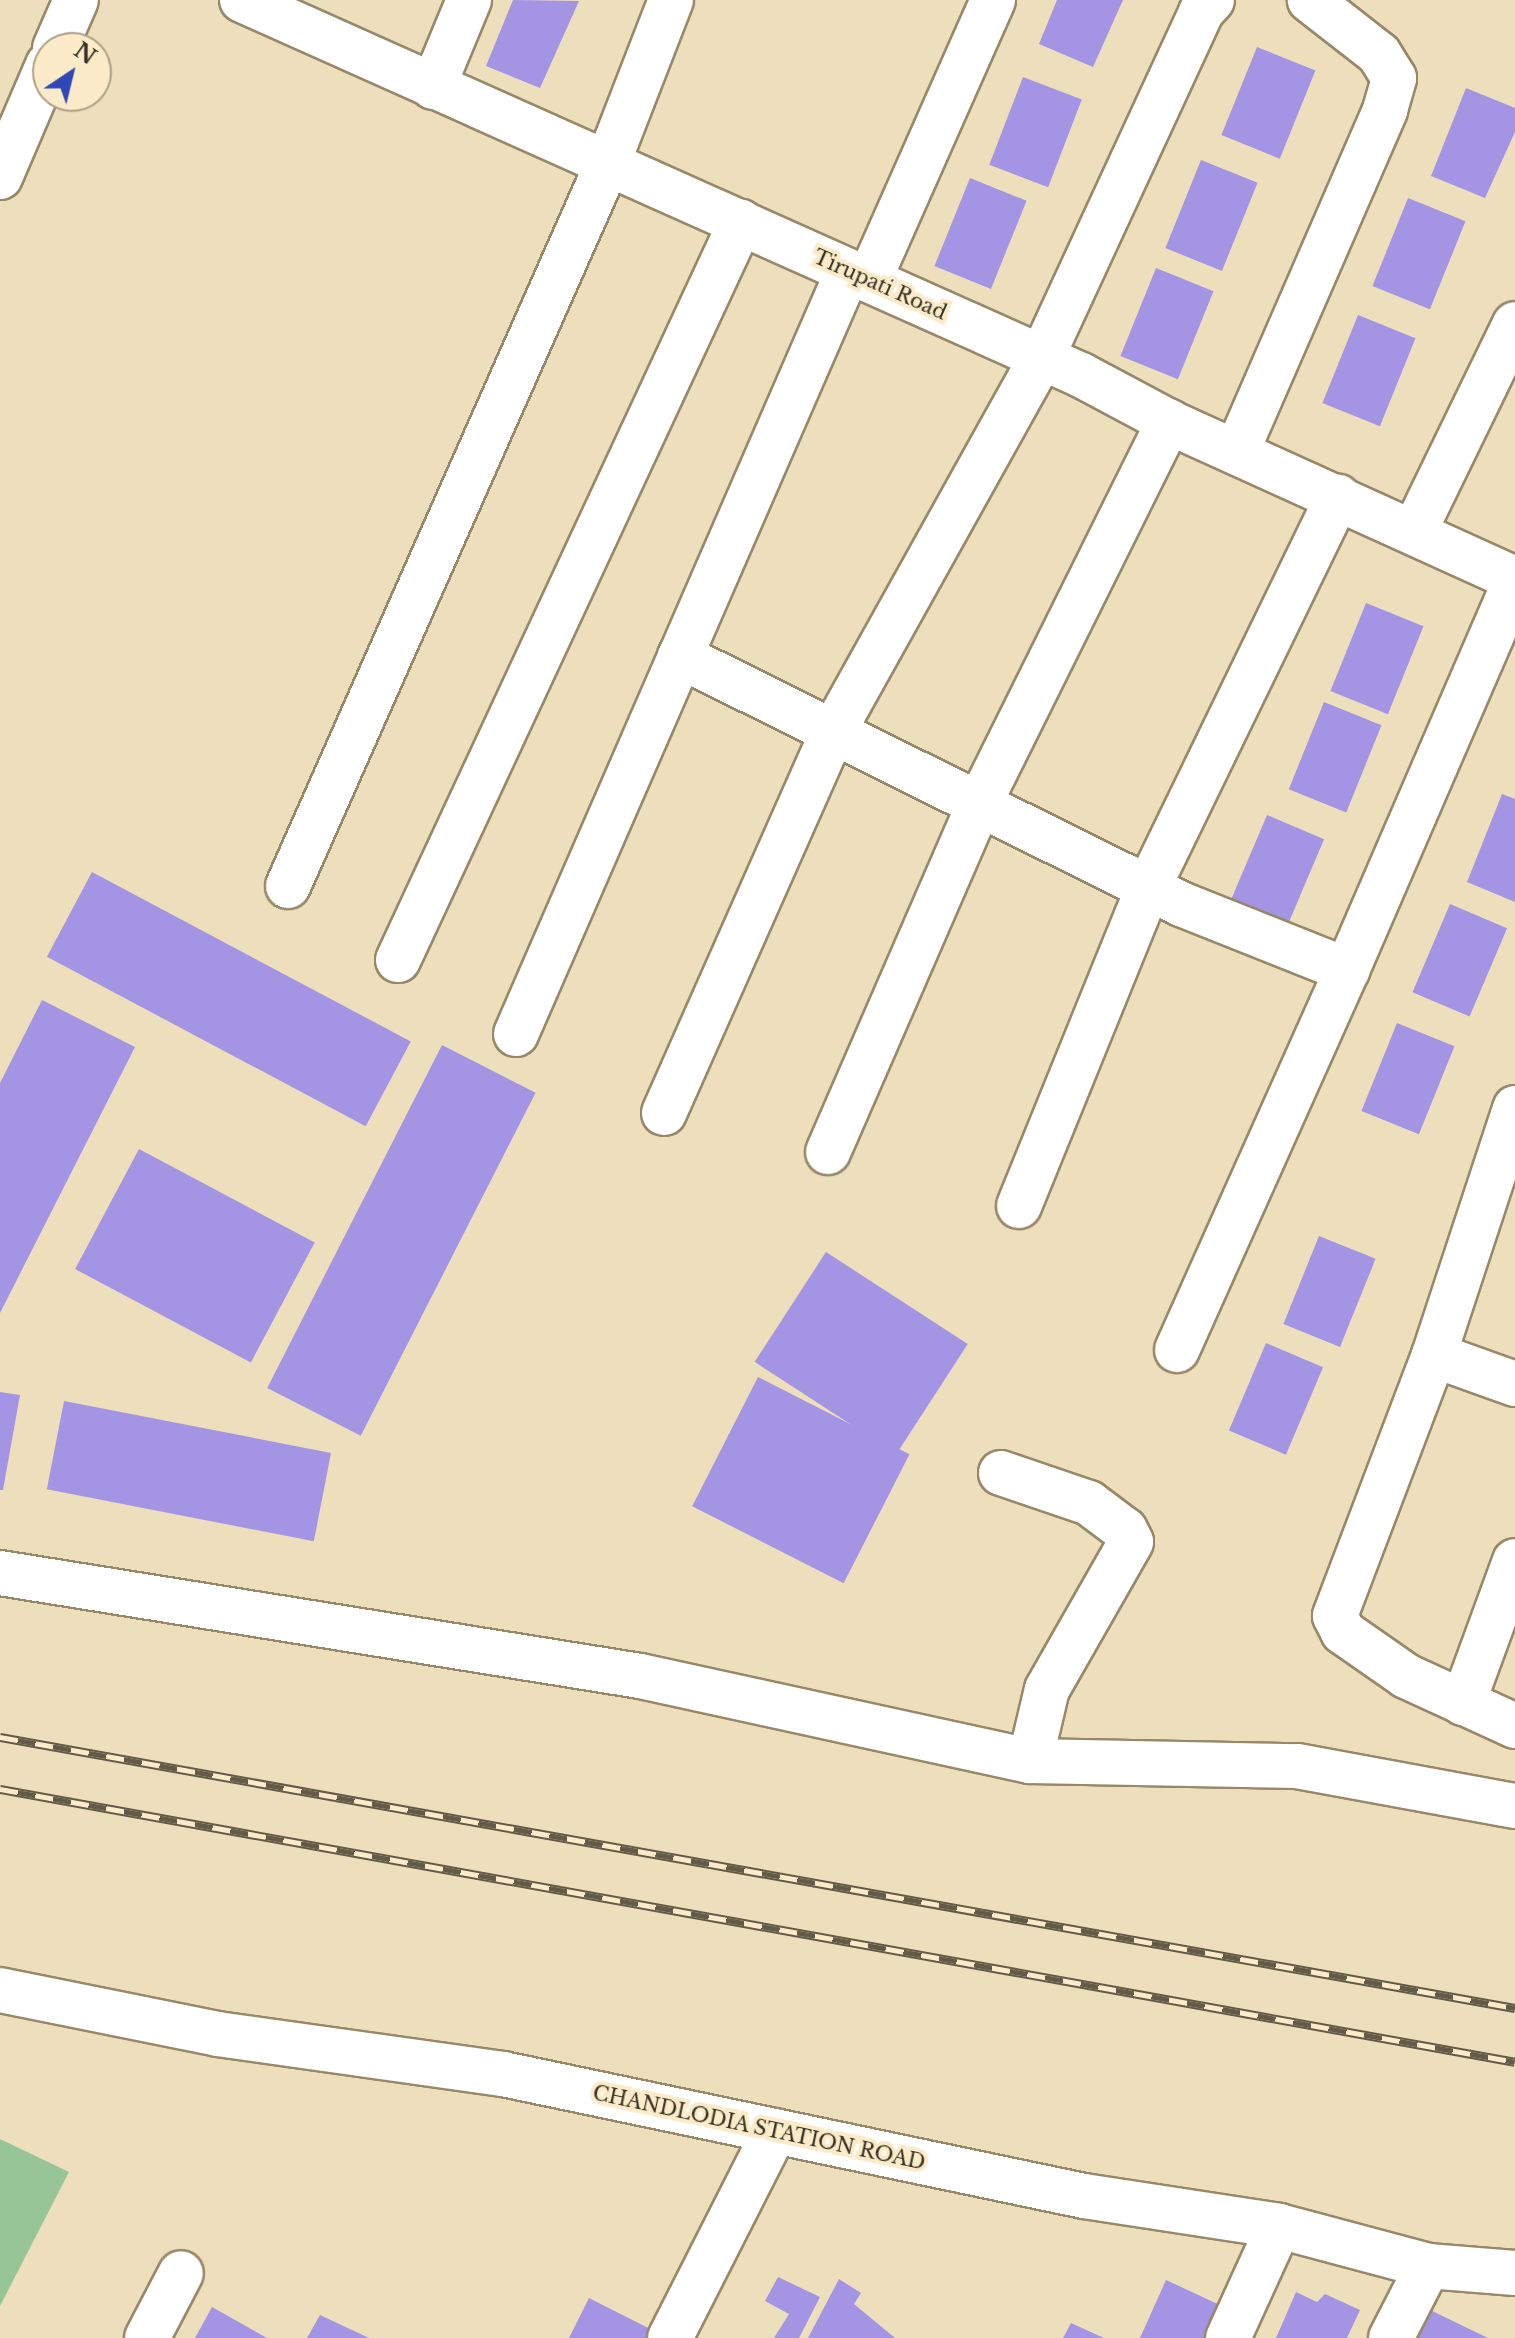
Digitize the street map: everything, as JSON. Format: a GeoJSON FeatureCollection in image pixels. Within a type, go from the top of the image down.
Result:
{"type":"FeatureCollection","features":[{"type":"Feature","properties":{"kind":"street"},"geometry":{"type":"LineString","coordinates":[[62,32],[76,0]]}},
{"type":"Feature","properties":{"kind":"street"},"geometry":{"type":"LineString","coordinates":[[433,87],[469,0]]}},
{"type":"Feature","properties":{"kind":"street"},"geometry":{"type":"LineString","coordinates":[[288,886],[607,165],[671,0]]}},
{"type":"Feature","properties":{"kind":"street"},"geometry":{"type":"LineString","coordinates":[[516,1034],[680,656],[858,275],[993,0]]}},
{"type":"Feature","properties":{"kind":"street"},"geometry":{"type":"LineString","coordinates":[[664,1113],[833,732],[1041,359],[1201,12],[1212,0]]}},
{"type":"Feature","properties":{"kind":"street"},"geometry":{"type":"LineString","coordinates":[[1237,451],[1385,110],[1394,78],[1379,54],[1310,0]]}},
{"type":"Feature","properties":{"kind":"street","name":"Tirupati Road"},"geometry":{"type":"LineString","coordinates":[[253,2],[433,87],[858,275],[1515,581]]}},
{"type":"Feature","properties":{"kind":"street"},"geometry":{"type":"LineString","coordinates":[[0,177],[32,102]]}},
{"type":"Feature","properties":{"kind":"street"},"geometry":{"type":"LineString","coordinates":[[398,960],[741,222]]}},
{"type":"Feature","properties":{"kind":"street"},"geometry":{"type":"LineString","coordinates":[[1414,532],[1515,324]]}},
{"type":"Feature","properties":{"kind":"street"},"geometry":{"type":"LineString","coordinates":[[828,1152],[979,804],[1169,422]]}},
{"type":"Feature","properties":{"kind":"street"},"geometry":{"type":"LineString","coordinates":[[1019,1206],[1148,888],[1338,497]]}},
{"type":"Feature","properties":{"kind":"street"},"geometry":{"type":"LineString","coordinates":[[1177,1350],[1347,970],[1515,581]]}},
{"type":"Feature","properties":{"kind":"street"},"geometry":{"type":"LineString","coordinates":[[680,656],[1148,888],[1347,970]]}},
{"type":"Feature","properties":{"kind":"street"},"geometry":{"type":"LineString","coordinates":[[1515,1108],[1434,1355],[1335,1616],[1343,1632],[1406,1676],[1515,1726]]}},
{"type":"Feature","properties":{"kind":"street"},"geometry":{"type":"LineString","coordinates":[[1434,1355],[1515,1384]]}},
{"type":"Feature","properties":{"kind":"street"},"geometry":{"type":"LineString","coordinates":[[1001,1473],[1089,1503],[1125,1530],[1131,1542],[1047,1689],[1030,1761]]}},
{"type":"Feature","properties":{"kind":"street"},"geometry":{"type":"LineString","coordinates":[[1463,1703],[1515,1561]]}},
{"type":"Feature","properties":{"kind":"street"},"geometry":{"type":"LineString","coordinates":[[0,1573],[640,1676],[1030,1761],[1297,1766],[1515,1806]]}},
{"type":"Feature","properties":{"kind":"street","name":"CHANDLODIA STATION ROAD"},"geometry":{"type":"LineString","coordinates":[[0,1990],[218,2034],[503,2074],[1084,2196],[1279,2226],[1428,2266],[1515,2273]]}},
{"type":"Feature","properties":{"kind":"street"},"geometry":{"type":"LineString","coordinates":[[670,2338],[775,2131]]}},
{"type":"Feature","properties":{"kind":"street"},"geometry":{"type":"LineString","coordinates":[[1228,2338],[1279,2226]]}},
{"type":"Feature","properties":{"kind":"street"},"geometry":{"type":"LineString","coordinates":[[1391,2338],[1428,2266]]}},
{"type":"Feature","properties":{"kind":"street"},"geometry":{"type":"LineString","coordinates":[[147,2338],[181,2273]]}},
{"type":"Feature","properties":{"kind":"green space"},"geometry":{"type":"Polygon","coordinates":[[[0,2139],[69,2172],[0,2306],[0,2139]]]}},
{"type":"Feature","properties":{"kind":"building"},"geometry":{"type":"Polygon","coordinates":[[[513,0],[579,1],[540,88],[486,66],[513,0]]]}},
{"type":"Feature","properties":{"kind":"building"},"geometry":{"type":"Polygon","coordinates":[[[1057,0],[1123,0],[1093,67],[1039,44],[1057,0]]]}},
{"type":"Feature","properties":{"kind":"building"},"geometry":{"type":"Polygon","coordinates":[[[1257,47],[1315,71],[1280,159],[1221,135],[1257,47]]]}},
{"type":"Feature","properties":{"kind":"building"},"geometry":{"type":"Polygon","coordinates":[[[1023,77],[1082,100],[1048,187],[989,165],[1023,77]]]}},
{"type":"Feature","properties":{"kind":"building"},"geometry":{"type":"Polygon","coordinates":[[[1466,88],[1515,108],[1515,132],[1485,198],[1431,176],[1466,88]]]}},
{"type":"Feature","properties":{"kind":"building"},"geometry":{"type":"Polygon","coordinates":[[[1201,160],[1258,183],[1222,271],[1165,248],[1201,160]]]}},
{"type":"Feature","properties":{"kind":"building"},"geometry":{"type":"Polygon","coordinates":[[[970,178],[1027,201],[991,289],[934,266],[970,178]]]}},
{"type":"Feature","properties":{"kind":"building"},"geometry":{"type":"Polygon","coordinates":[[[1408,198],[1465,221],[1430,309],[1372,286],[1408,198]]]}},
{"type":"Feature","properties":{"kind":"building"},"geometry":{"type":"Polygon","coordinates":[[[1156,268],[1213,291],[1178,379],[1120,356],[1156,268]]]}},
{"type":"Feature","properties":{"kind":"building"},"geometry":{"type":"Polygon","coordinates":[[[1358,315],[1415,338],[1380,426],[1322,403],[1358,315]]]}},
{"type":"Feature","properties":{"kind":"building"},"geometry":{"type":"Polygon","coordinates":[[[1366,603],[1423,626],[1388,714],[1330,691],[1366,603]]]}},
{"type":"Feature","properties":{"kind":"building"},"geometry":{"type":"Polygon","coordinates":[[[1324,702],[1381,725],[1346,812],[1289,789],[1324,702]]]}},
{"type":"Feature","properties":{"kind":"building"},"geometry":{"type":"Polygon","coordinates":[[[1502,794],[1515,799],[1515,902],[1467,882],[1502,794]]]}},
{"type":"Feature","properties":{"kind":"building"},"geometry":{"type":"Polygon","coordinates":[[[1267,815],[1324,839],[1287,927],[1230,902],[1267,815]]]}},
{"type":"Feature","properties":{"kind":"building"},"geometry":{"type":"Polygon","coordinates":[[[92,872],[411,1041],[366,1126],[47,957],[92,872]]]}},
{"type":"Feature","properties":{"kind":"building"},"geometry":{"type":"Polygon","coordinates":[[[1450,904],[1507,928],[1470,1017],[1412,992],[1450,904]]]}},
{"type":"Feature","properties":{"kind":"building"},"geometry":{"type":"Polygon","coordinates":[[[42,1000],[135,1047],[0,1313],[0,1083],[42,1000]]]}},
{"type":"Feature","properties":{"kind":"building"},"geometry":{"type":"Polygon","coordinates":[[[1397,1023],[1454,1046],[1419,1134],[1361,1111],[1397,1023]]]}},
{"type":"Feature","properties":{"kind":"building"},"geometry":{"type":"Polygon","coordinates":[[[442,1045],[536,1093],[361,1436],[267,1388],[442,1045]]]}},
{"type":"Feature","properties":{"kind":"building"},"geometry":{"type":"Polygon","coordinates":[[[139,1149],[315,1242],[251,1363],[75,1269],[139,1149]]]}},
{"type":"Feature","properties":{"kind":"building"},"geometry":{"type":"Polygon","coordinates":[[[1319,1236],[1376,1259],[1340,1347],[1283,1324],[1319,1236]]]}},
{"type":"Feature","properties":{"kind":"building"},"geometry":{"type":"Polygon","coordinates":[[[826,1252],[968,1344],[896,1454],[755,1362],[826,1252]]]}},
{"type":"Feature","properties":{"kind":"building"},"geometry":{"type":"Polygon","coordinates":[[[1266,1343],[1323,1367],[1286,1455],[1229,1430],[1266,1343]]]}},
{"type":"Feature","properties":{"kind":"building"},"geometry":{"type":"Polygon","coordinates":[[[758,1377],[909,1454],[844,1583],[692,1506],[758,1377]]]}},
{"type":"Feature","properties":{"kind":"building"},"geometry":{"type":"Polygon","coordinates":[[[0,1392],[20,1395],[3,1490],[0,1490],[0,1392]]]}},
{"type":"Feature","properties":{"kind":"building"},"geometry":{"type":"Polygon","coordinates":[[[64,1401],[331,1453],[314,1541],[47,1489],[64,1401]]]}},
{"type":"Feature","properties":{"kind":"building"},"geometry":{"type":"Polygon","coordinates":[[[778,2277],[820,2297],[799,2338],[774,2338],[789,2314],[765,2301],[778,2277]]]}},
{"type":"Feature","properties":{"kind":"building"},"geometry":{"type":"Polygon","coordinates":[[[839,2279],[861,2293],[854,2304],[895,2338],[808,2338],[839,2279]]]}},
{"type":"Feature","properties":{"kind":"building"},"geometry":{"type":"Polygon","coordinates":[[[1166,2280],[1222,2306],[1204,2338],[1140,2338],[1166,2280]]]}},
{"type":"Feature","properties":{"kind":"building"},"geometry":{"type":"Polygon","coordinates":[[[1296,2292],[1317,2302],[1325,2294],[1360,2310],[1347,2338],[1276,2338],[1296,2292]]]}},
{"type":"Feature","properties":{"kind":"building"},"geometry":{"type":"Polygon","coordinates":[[[589,2298],[656,2332],[653,2338],[569,2338],[589,2298]]]}},
{"type":"Feature","properties":{"kind":"building"},"geometry":{"type":"Polygon","coordinates":[[[212,2307],[267,2338],[195,2338],[212,2307]]]}},
{"type":"Feature","properties":{"kind":"building"},"geometry":{"type":"Polygon","coordinates":[[[1426,2308],[1488,2338],[1411,2338],[1426,2308]]]}},
{"type":"Feature","properties":{"kind":"building"},"geometry":{"type":"Polygon","coordinates":[[[320,2315],[369,2338],[307,2338],[320,2315]]]}},
{"type":"Feature","properties":{"kind":"building"},"geometry":{"type":"Polygon","coordinates":[[[1071,2323],[1104,2338],[1063,2338],[1071,2323]]]}},
{"type":"Feature","properties":{"kind":"railway"},"geometry":{"type":"LineString","coordinates":[[0,1737],[1515,2008]]}},
{"type":"Feature","properties":{"kind":"railway"},"geometry":{"type":"LineString","coordinates":[[0,1789],[1515,2062]]}}]}
